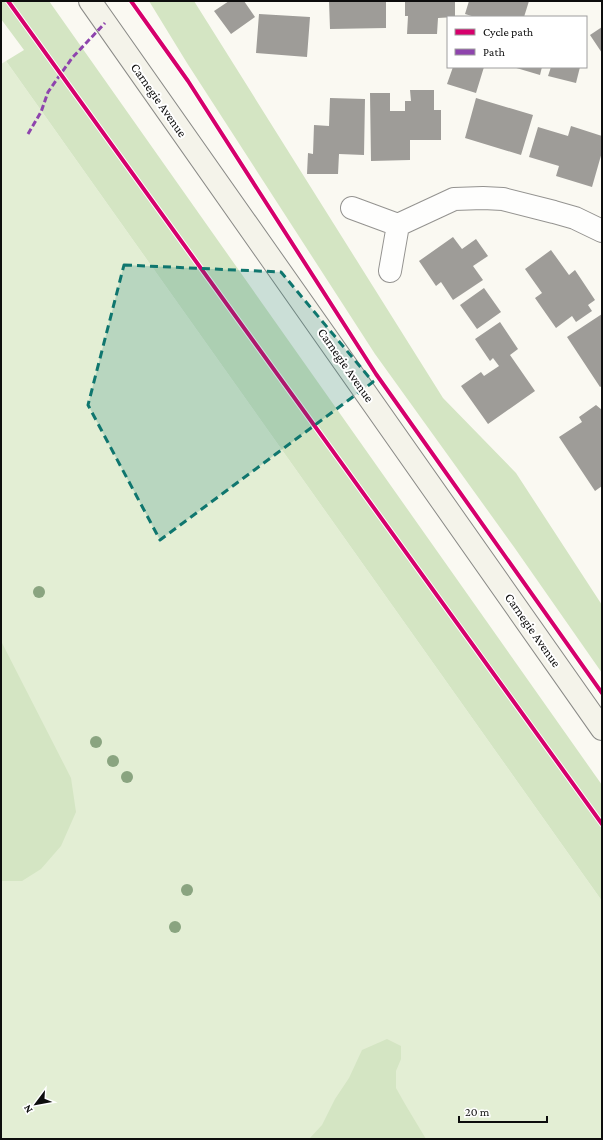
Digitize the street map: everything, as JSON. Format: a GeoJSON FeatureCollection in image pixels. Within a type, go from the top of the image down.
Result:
{"type":"FeatureCollection","features":[{"type":"Feature","properties":{"kind":"street","name":"Carnegie Avenue"},"geometry":{"type":"LineString","coordinates":[[90,1],[602,729]]}},
{"type":"Feature","properties":{"kind":"street"},"geometry":{"type":"LineString","coordinates":[[352,208],[398,225],[454,199],[483,198],[503,200],[554,212],[575,218],[602,231]]}},
{"type":"Feature","properties":{"kind":"street"},"geometry":{"type":"LineString","coordinates":[[390,271],[398,225]]}},
{"type":"Feature","properties":{"kind":"highlighted area"},"geometry":{"type":"Polygon","coordinates":[[[124,265],[281,272],[373,382],[160,540],[88,405],[124,265]]]}},
{"type":"Feature","properties":{"kind":"green space"},"geometry":{"type":"Polygon","coordinates":[[[1,1],[49,1],[602,785],[602,901],[6,61],[24,50],[1,19],[1,1]]]}},
{"type":"Feature","properties":{"kind":"green space"},"geometry":{"type":"Polygon","coordinates":[[[149,1],[194,1],[443,398],[516,473],[602,605],[602,673],[514,547],[375,354],[187,63],[149,1]]]}},
{"type":"Feature","properties":{"kind":"green space"},"geometry":{"type":"Polygon","coordinates":[[[6,61],[602,901],[602,1139],[1,1139],[1,64],[6,61]]]}},
{"type":"Feature","properties":{"kind":"green space"},"geometry":{"type":"Polygon","coordinates":[[[1,641],[71,778],[76,812],[61,846],[41,869],[22,881],[1,881],[1,641]]]}},
{"type":"Feature","properties":{"kind":"green space"},"geometry":{"type":"Polygon","coordinates":[[[387,1039],[401,1046],[401,1059],[396,1071],[396,1088],[426,1139],[309,1139],[322,1125],[335,1099],[349,1078],[362,1050],[387,1039]]]}},
{"type":"Feature","properties":{"kind":"building"},"geometry":{"type":"Polygon","coordinates":[[[229,1],[244,1],[255,17],[231,34],[214,11],[229,1]]]}},
{"type":"Feature","properties":{"kind":"building"},"geometry":{"type":"Polygon","coordinates":[[[329,1],[386,1],[386,28],[330,29],[329,1]]]}},
{"type":"Feature","properties":{"kind":"building"},"geometry":{"type":"Polygon","coordinates":[[[405,1],[455,1],[455,16],[438,18],[437,34],[407,34],[408,16],[405,16],[405,1]]]}},
{"type":"Feature","properties":{"kind":"building"},"geometry":{"type":"Polygon","coordinates":[[[469,1],[529,1],[524,16],[472,16],[465,14],[469,1]]]}},
{"type":"Feature","properties":{"kind":"building"},"geometry":{"type":"Polygon","coordinates":[[[259,14],[310,17],[307,57],[256,53],[259,14]]]}},
{"type":"Feature","properties":{"kind":"building"},"geometry":{"type":"Polygon","coordinates":[[[602,27],[602,53],[590,35],[602,27]]]}},
{"type":"Feature","properties":{"kind":"building"},"geometry":{"type":"Polygon","coordinates":[[[453,68],[484,68],[476,93],[447,84],[453,68]]]}},
{"type":"Feature","properties":{"kind":"building"},"geometry":{"type":"Polygon","coordinates":[[[516,68],[542,68],[540,75],[516,68]]]}},
{"type":"Feature","properties":{"kind":"building"},"geometry":{"type":"Polygon","coordinates":[[[551,68],[580,68],[576,83],[548,76],[551,68]]]}},
{"type":"Feature","properties":{"kind":"building"},"geometry":{"type":"Polygon","coordinates":[[[410,90],[434,90],[434,110],[441,110],[441,140],[410,140],[410,160],[371,161],[370,93],[390,93],[390,111],[405,111],[405,101],[411,101],[410,90]]]}},
{"type":"Feature","properties":{"kind":"building"},"geometry":{"type":"Polygon","coordinates":[[[330,98],[365,99],[364,155],[339,154],[338,174],[307,174],[308,153],[313,154],[314,125],[329,126],[330,98]]]}},
{"type":"Feature","properties":{"kind":"building"},"geometry":{"type":"Polygon","coordinates":[[[476,98],[533,115],[521,155],[465,138],[476,98]]]}},
{"type":"Feature","properties":{"kind":"building"},"geometry":{"type":"Polygon","coordinates":[[[571,126],[602,136],[602,152],[592,187],[556,176],[559,166],[529,157],[538,127],[568,136],[571,126]]]}},
{"type":"Feature","properties":{"kind":"building"},"geometry":{"type":"Polygon","coordinates":[[[453,237],[462,249],[476,239],[488,256],[473,266],[483,280],[453,300],[441,282],[436,286],[419,261],[453,237]]]}},
{"type":"Feature","properties":{"kind":"building"},"geometry":{"type":"Polygon","coordinates":[[[551,250],[569,275],[575,270],[595,300],[588,305],[592,311],[576,322],[572,316],[556,328],[535,298],[542,293],[525,269],[551,250]]]}},
{"type":"Feature","properties":{"kind":"building"},"geometry":{"type":"Polygon","coordinates":[[[484,288],[501,312],[477,329],[460,305],[484,288]]]}},
{"type":"Feature","properties":{"kind":"building"},"geometry":{"type":"Polygon","coordinates":[[[602,314],[602,386],[600,387],[567,337],[602,314]]]}},
{"type":"Feature","properties":{"kind":"building"},"geometry":{"type":"Polygon","coordinates":[[[500,322],[518,349],[510,355],[535,391],[488,424],[461,386],[481,372],[484,376],[499,366],[493,358],[490,361],[475,339],[500,322]]]}},
{"type":"Feature","properties":{"kind":"building"},"geometry":{"type":"Polygon","coordinates":[[[596,405],[602,410],[602,486],[595,491],[559,437],[582,422],[579,417],[596,405]]]}},
{"type":"Feature","properties":{"kind":"marked path"},"geometry":{"type":"LineString","coordinates":[[28,134],[41,112],[48,92],[72,58],[105,23]]}},
{"type":"Feature","properties":{"kind":"cycle path"},"geometry":{"type":"LineString","coordinates":[[8,1],[602,824]]}},
{"type":"Feature","properties":{"kind":"cycle path"},"geometry":{"type":"LineString","coordinates":[[131,1],[188,81],[376,374],[602,693]]}}]}
